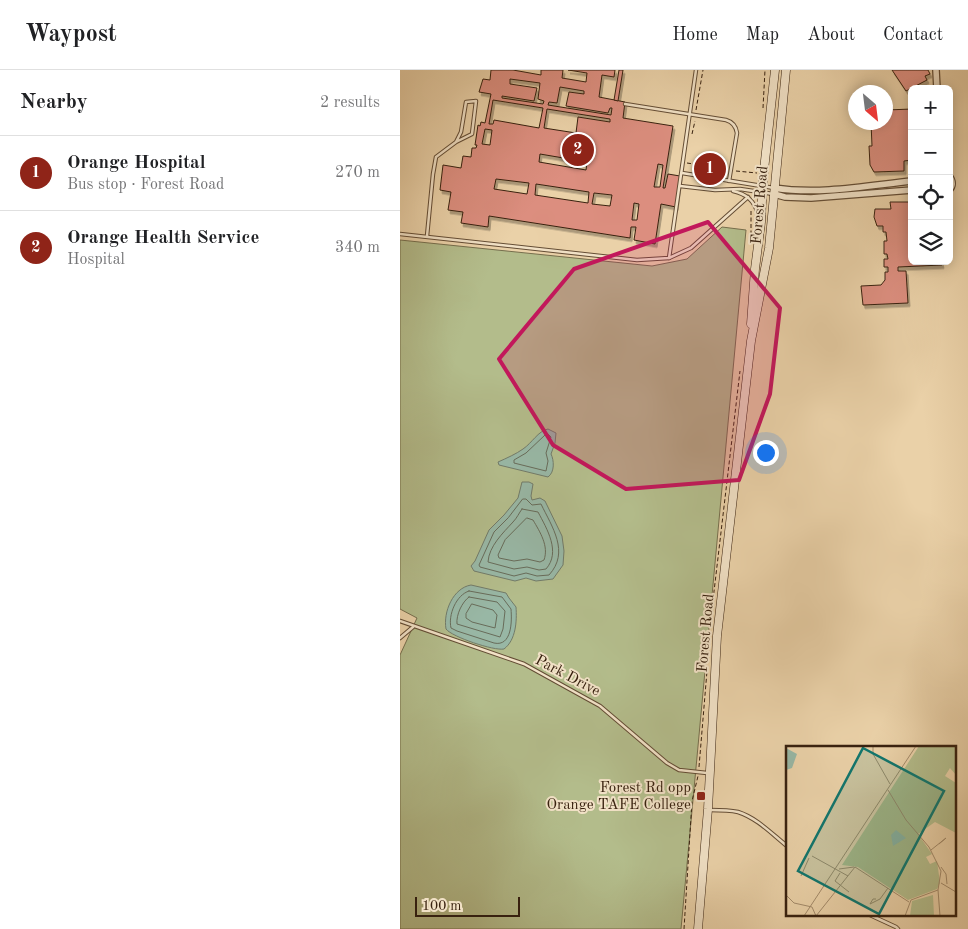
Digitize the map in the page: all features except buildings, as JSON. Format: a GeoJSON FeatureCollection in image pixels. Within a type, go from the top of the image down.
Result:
{"type":"FeatureCollection","features":[{"type":"Feature","properties":{"kind":"main road","name":"Forest Road"},"geometry":{"type":"LineString","coordinates":[[751,340],[750,328],[755,269],[761,222],[760,188],[776,70]]}},
{"type":"Feature","properties":{"kind":"main road","name":"Forest Road"},"geometry":{"type":"LineString","coordinates":[[698,929],[708,809],[717,636],[751,340],[767,264],[786,70]]}},
{"type":"Feature","properties":{"kind":"street"},"geometry":{"type":"LineString","coordinates":[[936,70],[937,85]]}},
{"type":"Feature","properties":{"kind":"street"},"geometry":{"type":"LineString","coordinates":[[774,191],[833,189],[908,181]]}},
{"type":"Feature","properties":{"kind":"street"},"geometry":{"type":"LineString","coordinates":[[774,191],[785,197],[811,198],[908,190]]}},
{"type":"Feature","properties":{"kind":"lane"},"geometry":{"type":"LineString","coordinates":[[669,258],[696,70]]}},
{"type":"Feature","properties":{"kind":"lane"},"geometry":{"type":"LineString","coordinates":[[427,236],[432,174],[436,158],[456,142],[472,134],[476,101],[466,102],[461,132],[456,142]]}},
{"type":"Feature","properties":{"kind":"lane"},"geometry":{"type":"LineString","coordinates":[[625,104],[728,120],[735,126],[737,134],[729,181]]}},
{"type":"Feature","properties":{"kind":"lane"},"geometry":{"type":"LineString","coordinates":[[682,173],[774,191]]}},
{"type":"Feature","properties":{"kind":"lane"},"geometry":{"type":"LineString","coordinates":[[680,186],[715,190],[760,188],[774,191]]}},
{"type":"Feature","properties":{"kind":"lane"},"geometry":{"type":"LineString","coordinates":[[731,190],[748,197],[756,207],[761,222]]}},
{"type":"Feature","properties":{"kind":"lane"},"geometry":{"type":"LineString","coordinates":[[400,234],[637,260],[669,258],[691,248],[748,197]]}},
{"type":"Feature","properties":{"kind":"lane","name":"Park Drive"},"geometry":{"type":"LineString","coordinates":[[400,622],[524,664],[600,706],[666,763],[679,770],[709,774]]}},
{"type":"Feature","properties":{"kind":"lane"},"geometry":{"type":"LineString","coordinates":[[400,638],[413,627]]}},
{"type":"Feature","properties":{"kind":"lane"},"geometry":{"type":"LineString","coordinates":[[708,809],[736,811],[747,816],[759,823],[786,845]]}},
{"type":"Feature","properties":{"kind":"lane"},"geometry":{"type":"LineString","coordinates":[[872,916],[898,929]]}},
{"type":"Feature","properties":{"kind":"path"},"geometry":{"type":"LineString","coordinates":[[696,111],[703,70]]}},
{"type":"Feature","properties":{"kind":"path"},"geometry":{"type":"LineString","coordinates":[[762,112],[765,70]]}},
{"type":"Feature","properties":{"kind":"path"},"geometry":{"type":"LineString","coordinates":[[692,137],[695,119]]}},
{"type":"Feature","properties":{"kind":"path"},"geometry":{"type":"LineString","coordinates":[[688,157],[687,163],[713,167]]}},
{"type":"Feature","properties":{"kind":"path"},"geometry":{"type":"LineString","coordinates":[[718,168],[727,170]]}},
{"type":"Feature","properties":{"kind":"path"},"geometry":{"type":"LineString","coordinates":[[734,171],[758,173],[760,188]]}},
{"type":"Feature","properties":{"kind":"path"},"geometry":{"type":"LineString","coordinates":[[751,201],[747,204],[751,207],[751,239]]}},
{"type":"Feature","properties":{"kind":"path"},"geometry":{"type":"LineString","coordinates":[[713,606],[740,369]]}},
{"type":"Feature","properties":{"kind":"path"},"geometry":{"type":"LineString","coordinates":[[684,929],[692,801],[699,772],[708,665]]}},
{"type":"Feature","properties":{"kind":"highlighted area"},"geometry":{"type":"Polygon","coordinates":[[[708,222],[780,308],[770,394],[739,480],[626,489],[553,445],[499,359],[574,269],[708,222]]]}},
{"type":"Feature","properties":{"kind":"green space"},"geometry":{"type":"Polygon","coordinates":[[[722,227],[746,230],[681,929],[400,929],[400,655],[417,618],[400,609],[400,240],[652,266],[687,259],[722,227]]]}},
{"type":"Feature","properties":{"kind":"water"},"geometry":{"type":"Polygon","coordinates":[[[548,429],[556,433],[551,454],[553,469],[548,477],[499,465],[498,462],[520,451],[541,432],[548,429]]]}},
{"type":"Feature","properties":{"kind":"water"},"geometry":{"type":"Polygon","coordinates":[[[522,482],[533,484],[532,500],[540,498],[545,501],[562,536],[563,565],[553,579],[536,581],[526,578],[515,581],[474,571],[471,566],[489,530],[518,498],[522,482]]]}},
{"type":"Feature","properties":{"kind":"water"},"geometry":{"type":"Polygon","coordinates":[[[471,585],[506,593],[516,607],[516,624],[513,635],[511,641],[504,649],[474,643],[456,636],[446,629],[446,615],[454,596],[465,587],[471,585]]]}},
{"type":"Feature","properties":{"kind":"place","name":"Orange Health Service"},"geometry":{"type":"Point","coordinates":[578,150]}},
{"type":"Feature","properties":{"kind":"place","name":"Orange Hospital"},"geometry":{"type":"Point","coordinates":[710,169]}},
{"type":"Feature","properties":{"kind":"place","name":"Forest Rd opp Orange TAFE College"},"geometry":{"type":"Point","coordinates":[701,796]}}]}
